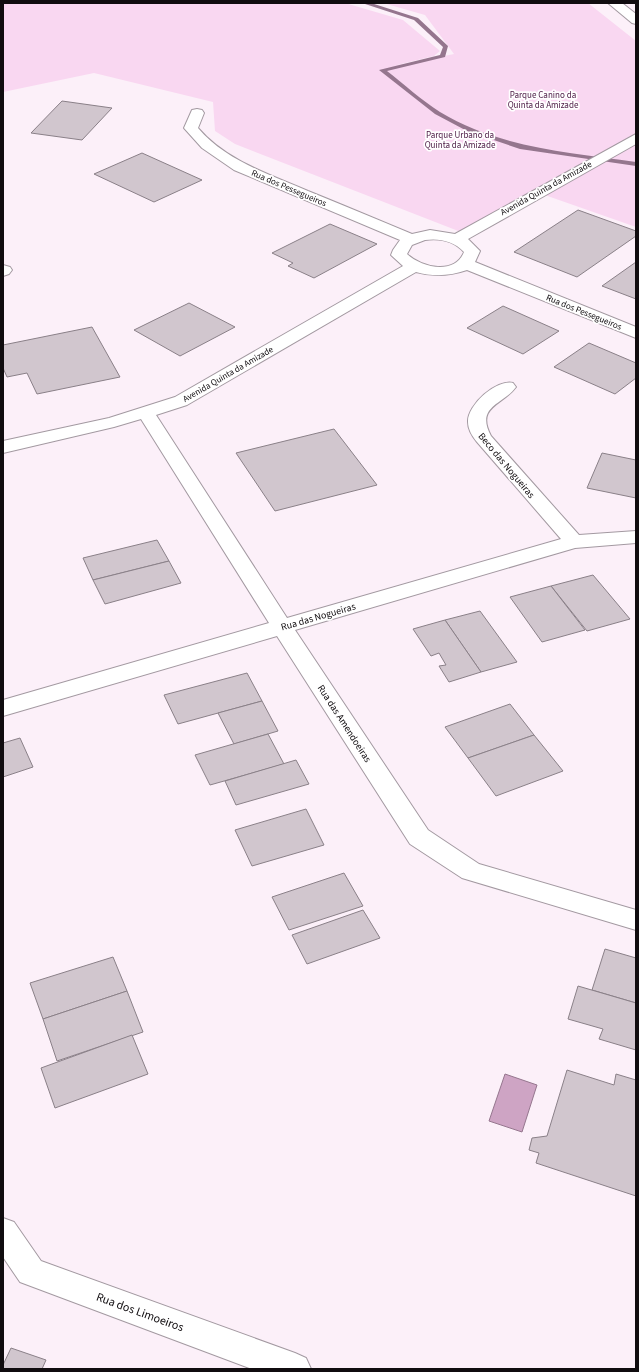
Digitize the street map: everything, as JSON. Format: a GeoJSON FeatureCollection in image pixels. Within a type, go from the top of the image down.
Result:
{"type":"FeatureCollection","features":[{"type":"Feature","properties":{"kind":"street"},"geometry":{"type":"LineString","coordinates":[[614,3],[636,20]]}},
{"type":"Feature","properties":{"kind":"street","name":"Rua dos Pessegueiros"},"geometry":{"type":"LineString","coordinates":[[197,112],[191,128],[200,141],[217,155],[239,167],[411,239]]}},
{"type":"Feature","properties":{"kind":"street","name":"Avenida Quinta da Amizade"},"geometry":{"type":"LineString","coordinates":[[457,239],[636,138]]}},
{"type":"Feature","properties":{"kind":"street"},"geometry":{"type":"LineString","coordinates":[[430,235],[457,239],[467,244],[472,251],[471,258],[465,264],[455,269],[441,271],[413,267],[404,261],[399,255],[400,247],[411,239],[430,235]]}},
{"type":"Feature","properties":{"kind":"street","name":"Rua dos Pessegueiros"},"geometry":{"type":"LineString","coordinates":[[465,264],[636,333]]}},
{"type":"Feature","properties":{"kind":"street","name":"Avenida Quinta da Amizade"},"geometry":{"type":"LineString","coordinates":[[3,447],[114,422],[181,401],[413,267]]}},
{"type":"Feature","properties":{"kind":"street","name":"Beco das Nogueiras"},"geometry":{"type":"LineString","coordinates":[[507,387],[480,408],[477,418],[477,429],[483,438],[574,542]]}},
{"type":"Feature","properties":{"kind":"street","name":"Rua das Amendoeiras"},"geometry":{"type":"LineString","coordinates":[[145,412],[282,627],[420,837],[471,870],[636,920]]}},
{"type":"Feature","properties":{"kind":"street","name":"Rua das Nogueiras"},"geometry":{"type":"LineString","coordinates":[[3,708],[574,542],[606,538],[636,537]]}},
{"type":"Feature","properties":{"kind":"street","name":"Rua dos Limoeiros"},"geometry":{"type":"LineString","coordinates":[[3,1232],[31,1272],[295,1369]]}},
{"type":"Feature","properties":{"kind":"green space"},"geometry":{"type":"Polygon","coordinates":[[[3,3],[345,3],[403,20],[440,51],[434,56],[393,66],[454,54],[425,15],[383,3],[588,3],[636,41],[636,227],[539,193],[466,234],[235,144],[215,131],[213,102],[94,73],[3,92],[3,3]]]}},
{"type":"Feature","properties":{"kind":"shaded area"},"geometry":{"type":"Polygon","coordinates":[[[505,1074],[537,1085],[522,1132],[489,1121],[505,1074]]]}},
{"type":"Feature","properties":{"kind":"building"},"geometry":{"type":"Polygon","coordinates":[[[62,101],[112,108],[82,140],[31,133],[62,101]]]}},
{"type":"Feature","properties":{"kind":"building"},"geometry":{"type":"Polygon","coordinates":[[[142,153],[202,180],[154,202],[94,174],[142,153]]]}},
{"type":"Feature","properties":{"kind":"building"},"geometry":{"type":"Polygon","coordinates":[[[578,210],[636,231],[636,236],[577,277],[514,252],[578,210]]]}},
{"type":"Feature","properties":{"kind":"building"},"geometry":{"type":"Polygon","coordinates":[[[330,224],[377,244],[314,278],[288,266],[293,263],[272,253],[330,224]]]}},
{"type":"Feature","properties":{"kind":"building"},"geometry":{"type":"Polygon","coordinates":[[[636,262],[636,299],[602,286],[636,262]]]}},
{"type":"Feature","properties":{"kind":"building"},"geometry":{"type":"Polygon","coordinates":[[[189,303],[235,327],[180,356],[134,330],[189,303]]]}},
{"type":"Feature","properties":{"kind":"building"},"geometry":{"type":"Polygon","coordinates":[[[503,306],[559,331],[523,354],[467,328],[503,306]]]}},
{"type":"Feature","properties":{"kind":"building"},"geometry":{"type":"Polygon","coordinates":[[[92,327],[120,377],[37,394],[27,373],[7,377],[3,368],[3,345],[92,327]]]}},
{"type":"Feature","properties":{"kind":"building"},"geometry":{"type":"Polygon","coordinates":[[[589,343],[636,363],[636,378],[615,394],[554,367],[589,343]]]}},
{"type":"Feature","properties":{"kind":"building"},"geometry":{"type":"Polygon","coordinates":[[[334,429],[377,485],[275,511],[236,453],[334,429]]]}},
{"type":"Feature","properties":{"kind":"building"},"geometry":{"type":"Polygon","coordinates":[[[602,453],[636,460],[636,498],[587,488],[602,453]]]}},
{"type":"Feature","properties":{"kind":"building"},"geometry":{"type":"Polygon","coordinates":[[[157,540],[169,561],[93,580],[83,558],[157,540]]]}},
{"type":"Feature","properties":{"kind":"building"},"geometry":{"type":"Polygon","coordinates":[[[169,561],[181,583],[105,604],[93,580],[169,561]]]}},
{"type":"Feature","properties":{"kind":"building"},"geometry":{"type":"Polygon","coordinates":[[[593,575],[630,619],[587,631],[551,586],[593,575]]]}},
{"type":"Feature","properties":{"kind":"building"},"geometry":{"type":"Polygon","coordinates":[[[551,586],[585,630],[542,642],[510,597],[551,586]]]}},
{"type":"Feature","properties":{"kind":"building"},"geometry":{"type":"Polygon","coordinates":[[[480,611],[517,662],[481,672],[445,620],[480,611]]]}},
{"type":"Feature","properties":{"kind":"building"},"geometry":{"type":"Polygon","coordinates":[[[445,620],[481,672],[449,682],[439,666],[446,665],[439,653],[431,656],[413,629],[445,620]]]}},
{"type":"Feature","properties":{"kind":"building"},"geometry":{"type":"Polygon","coordinates":[[[247,673],[262,701],[178,724],[164,695],[247,673]]]}},
{"type":"Feature","properties":{"kind":"building"},"geometry":{"type":"Polygon","coordinates":[[[262,701],[278,731],[234,744],[218,713],[262,701]]]}},
{"type":"Feature","properties":{"kind":"building"},"geometry":{"type":"Polygon","coordinates":[[[510,704],[534,735],[468,758],[445,727],[510,704]]]}},
{"type":"Feature","properties":{"kind":"building"},"geometry":{"type":"Polygon","coordinates":[[[268,734],[284,764],[210,785],[195,755],[268,734]]]}},
{"type":"Feature","properties":{"kind":"building"},"geometry":{"type":"Polygon","coordinates":[[[534,735],[563,771],[496,796],[468,758],[534,735]]]}},
{"type":"Feature","properties":{"kind":"building"},"geometry":{"type":"Polygon","coordinates":[[[20,738],[33,767],[3,777],[3,743],[20,738]]]}},
{"type":"Feature","properties":{"kind":"building"},"geometry":{"type":"Polygon","coordinates":[[[296,760],[309,784],[236,805],[225,781],[296,760]]]}},
{"type":"Feature","properties":{"kind":"building"},"geometry":{"type":"Polygon","coordinates":[[[306,809],[324,845],[252,866],[235,830],[306,809]]]}},
{"type":"Feature","properties":{"kind":"building"},"geometry":{"type":"Polygon","coordinates":[[[344,873],[363,906],[289,930],[272,897],[344,873]]]}},
{"type":"Feature","properties":{"kind":"building"},"geometry":{"type":"Polygon","coordinates":[[[363,910],[380,938],[307,964],[292,935],[363,910]]]}},
{"type":"Feature","properties":{"kind":"building"},"geometry":{"type":"Polygon","coordinates":[[[605,949],[636,958],[636,1003],[592,990],[605,949]]]}},
{"type":"Feature","properties":{"kind":"building"},"geometry":{"type":"Polygon","coordinates":[[[113,957],[127,991],[43,1019],[30,983],[113,957]]]}},
{"type":"Feature","properties":{"kind":"building"},"geometry":{"type":"Polygon","coordinates":[[[578,986],[636,1003],[636,1050],[599,1039],[603,1029],[568,1019],[578,986]]]}},
{"type":"Feature","properties":{"kind":"building"},"geometry":{"type":"Polygon","coordinates":[[[127,991],[143,1032],[57,1061],[43,1019],[127,991]]]}},
{"type":"Feature","properties":{"kind":"building"},"geometry":{"type":"Polygon","coordinates":[[[132,1035],[148,1074],[55,1108],[41,1068],[132,1035]]]}},
{"type":"Feature","properties":{"kind":"building"},"geometry":{"type":"Polygon","coordinates":[[[567,1070],[614,1085],[616,1074],[636,1080],[636,1196],[536,1163],[539,1153],[529,1150],[532,1138],[547,1136],[567,1070]]]}},
{"type":"Feature","properties":{"kind":"building"},"geometry":{"type":"Polygon","coordinates":[[[11,1348],[46,1360],[42,1369],[3,1369],[3,1365],[11,1348]]]}},
{"type":"Feature","properties":{"kind":"waterway"},"geometry":{"type":"LineString","coordinates":[[365,3],[416,19],[446,47],[443,56],[382,70],[437,113],[469,130],[520,147],[636,164]]}},
{"type":"Feature","properties":{"kind":"park label","name":"Parque Canino da Quinta da Amizade"},"geometry":{"type":"Point","coordinates":[543,100]}},
{"type":"Feature","properties":{"kind":"park label","name":"Parque Urbano da Quinta da Amizade"},"geometry":{"type":"Point","coordinates":[460,140]}}]}
